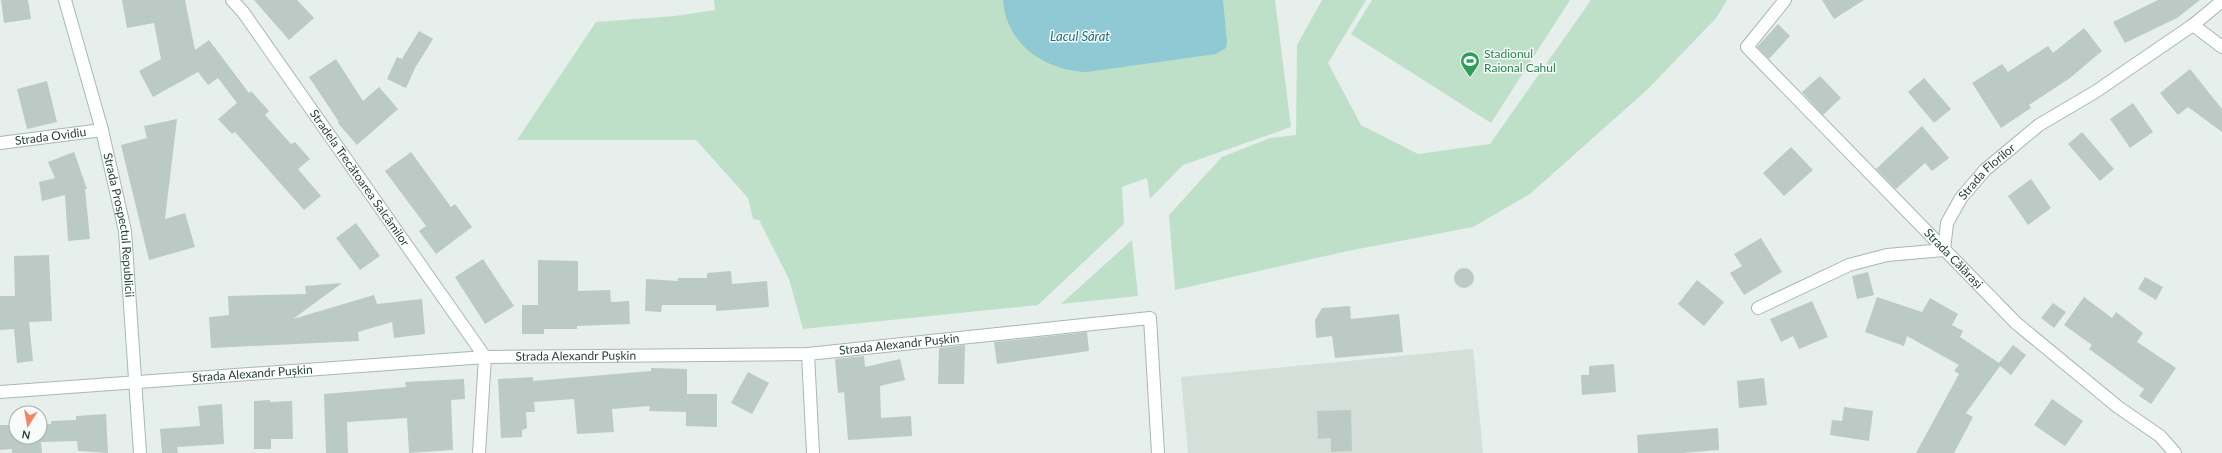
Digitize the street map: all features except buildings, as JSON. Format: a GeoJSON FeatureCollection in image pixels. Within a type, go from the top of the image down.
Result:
{"type":"FeatureCollection","features":[{"type":"Feature","properties":{"kind":"street","name":"Stradela Trecătoarea Salcâmilor"},"geometry":{"type":"LineString","coordinates":[[232,0],[243,12],[485,357]]}},
{"type":"Feature","properties":{"kind":"street","name":"Strada Călărași"},"geometry":{"type":"LineString","coordinates":[[1785,0],[1747,47],[2016,324],[2118,407],[2160,436],[2176,453]]}},
{"type":"Feature","properties":{"kind":"street","name":"Strada Prospectul Republicii"},"geometry":{"type":"LineString","coordinates":[[65,1],[102,130],[124,231],[140,453]]}},
{"type":"Feature","properties":{"kind":"street","name":"Strada Florilor"},"geometry":{"type":"LineString","coordinates":[[1944,250],[1947,223],[1961,198],[1985,170],[2039,125],[2095,92],[2193,25],[2222,1]]}},
{"type":"Feature","properties":{"kind":"street"},"geometry":{"type":"LineString","coordinates":[[2193,25],[2222,47]]}},
{"type":"Feature","properties":{"kind":"street","name":"Strada Ovidiu"},"geometry":{"type":"LineString","coordinates":[[0,144],[102,130]]}},
{"type":"Feature","properties":{"kind":"street"},"geometry":{"type":"LineString","coordinates":[[1758,308],[1849,265],[1887,255],[1944,250]]}},
{"type":"Feature","properties":{"kind":"street","name":"Strada Alexandr Pușkin"},"geometry":{"type":"LineString","coordinates":[[0,392],[135,381],[485,357],[808,354],[1150,318],[1158,453]]}},
{"type":"Feature","properties":{"kind":"street"},"geometry":{"type":"LineString","coordinates":[[808,354],[813,453]]}},
{"type":"Feature","properties":{"kind":"street"},"geometry":{"type":"LineString","coordinates":[[479,453],[485,357]]}},
{"type":"Feature","properties":{"kind":"shaded area"},"geometry":{"type":"Polygon","coordinates":[[[1473,349],[1483,453],[1188,453],[1181,377],[1473,349]]]}},
{"type":"Feature","properties":{"kind":"green space"},"geometry":{"type":"Polygon","coordinates":[[[714,0],[1275,0],[1291,127],[1183,165],[1150,199],[1147,178],[1122,187],[1124,224],[1038,305],[803,329],[789,279],[759,220],[753,219],[748,198],[696,140],[517,140],[596,22],[675,16],[715,10],[714,0]]]}},
{"type":"Feature","properties":{"kind":"green space"},"geometry":{"type":"Polygon","coordinates":[[[1322,0],[1366,0],[1328,63],[1361,125],[1418,154],[1490,144],[1591,0],[1727,0],[1717,17],[1648,89],[1530,194],[1473,227],[1343,252],[1175,290],[1169,215],[1222,157],[1270,138],[1296,135],[1297,45],[1322,0]]]}},
{"type":"Feature","properties":{"kind":"green space","name":"Stadionul Raional Cahul"},"geometry":{"type":"Polygon","coordinates":[[[1372,0],[1570,0],[1491,123],[1351,34],[1372,0]]]}},
{"type":"Feature","properties":{"kind":"green space"},"geometry":{"type":"Polygon","coordinates":[[[1132,240],[1138,296],[1061,304],[1132,240]]]}},
{"type":"Feature","properties":{"kind":"water","name":"Lacul Sărat"},"geometry":{"type":"Polygon","coordinates":[[[1003,0],[1223,0],[1227,42],[1226,48],[1216,54],[1087,72],[1057,67],[1043,61],[1020,42],[1012,30],[1006,16],[1003,0]]]}},
{"type":"Feature","properties":{"kind":"place","name":"Stadionul Raional Cahul"},"geometry":{"type":"Point","coordinates":[1470,78]}}]}
